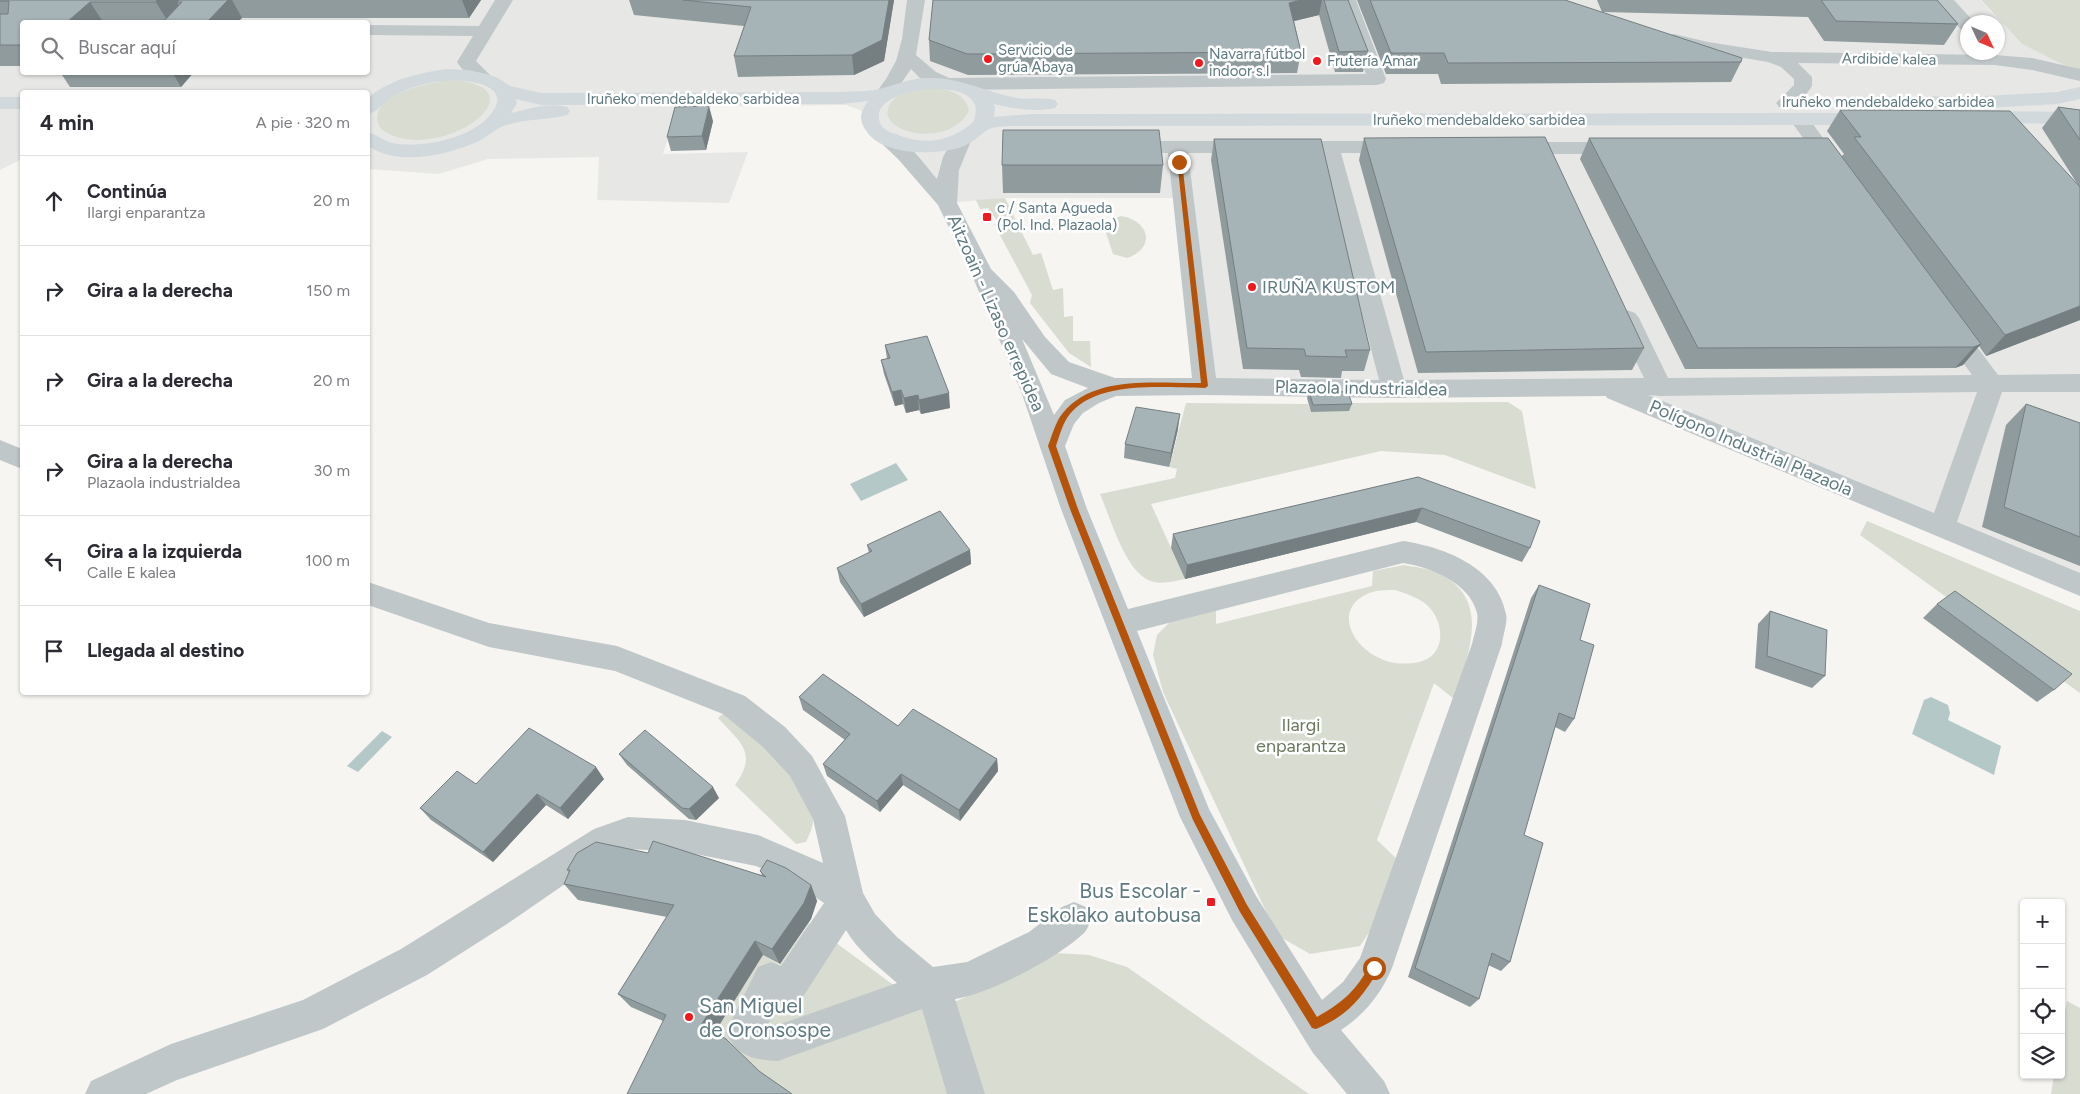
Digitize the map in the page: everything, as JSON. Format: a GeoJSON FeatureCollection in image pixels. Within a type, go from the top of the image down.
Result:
{"type":"FeatureCollection","features":[{"type":"Feature","properties":{"kind":"highway"},"geometry":{"type":"LineString","coordinates":[[370,103],[399,86],[428,77],[458,74],[484,78]]}},
{"type":"Feature","properties":{"kind":"highway","name":"Iruñeko mendebaldeko sarbidea"},"geometry":{"type":"LineString","coordinates":[[484,78],[496,83],[503,90],[541,99],[841,98],[884,94]]}},
{"type":"Feature","properties":{"kind":"highway"},"geometry":{"type":"LineString","coordinates":[[923,83],[947,84],[965,88],[976,94],[983,100],[986,108],[987,116],[984,124],[975,133],[960,141],[937,147],[912,147],[886,139],[875,130],[869,117],[872,107],[884,94],[908,85],[923,83]]}},
{"type":"Feature","properties":{"kind":"highway"},"geometry":{"type":"LineString","coordinates":[[370,139],[388,148],[418,150],[452,144],[482,132],[493,124],[506,106],[507,98],[503,90]]}},
{"type":"Feature","properties":{"kind":"highway","name":"Iruñeko mendebaldeko sarbidea"},"geometry":{"type":"LineString","coordinates":[[984,124],[1031,120],[1793,112],[2057,98],[2080,93]]}},
{"type":"Feature","properties":{"kind":"highway","name":"Iruñeko mendebaldeko sarbidea"},"geometry":{"type":"LineString","coordinates":[[976,94],[1019,104],[1793,112],[2080,118]]}},
{"type":"Feature","properties":{"kind":"highway"},"geometry":{"type":"LineString","coordinates":[[0,103],[20,103]]}},
{"type":"Feature","properties":{"kind":"highway","name":"Iruñeko mendebaldeko sarbidea"},"geometry":{"type":"LineString","coordinates":[[493,124],[522,116],[556,112],[767,109],[840,112],[869,117]]}},
{"type":"Feature","properties":{"kind":"highway"},"geometry":{"type":"LineString","coordinates":[[0,118],[20,118]]}},
{"type":"Feature","properties":{"kind":"street"},"geometry":{"type":"LineString","coordinates":[[484,78],[466,62],[504,0]]}},
{"type":"Feature","properties":{"kind":"street"},"geometry":{"type":"LineString","coordinates":[[884,94],[902,72],[908,57],[916,0]]}},
{"type":"Feature","properties":{"kind":"street"},"geometry":{"type":"LineString","coordinates":[[908,57],[929,76],[947,84],[1377,79],[1346,0]]}},
{"type":"Feature","properties":{"kind":"street"},"geometry":{"type":"LineString","coordinates":[[1945,0],[1960,18]]}},
{"type":"Feature","properties":{"kind":"street"},"geometry":{"type":"LineString","coordinates":[[370,30],[484,31]]}},
{"type":"Feature","properties":{"kind":"street","name":"Ardibide kalea"},"geometry":{"type":"LineString","coordinates":[[1662,36],[1708,47],[1772,57],[1960,56]]}},
{"type":"Feature","properties":{"kind":"street"},"geometry":{"type":"LineString","coordinates":[[2005,56],[2070,56]]}},
{"type":"Feature","properties":{"kind":"street","name":"Ardibide kalea"},"geometry":{"type":"LineString","coordinates":[[1772,57],[1787,63],[1803,77],[1803,86],[1793,112]]}},
{"type":"Feature","properties":{"kind":"street"},"geometry":{"type":"LineString","coordinates":[[2005,58],[2047,66],[2080,75]]}},
{"type":"Feature","properties":{"kind":"street"},"geometry":{"type":"LineString","coordinates":[[1793,112],[1811,149],[1850,188]]}},
{"type":"Feature","properties":{"kind":"street"},"geometry":{"type":"LineString","coordinates":[[886,139],[905,155],[947,203]]}},
{"type":"Feature","properties":{"kind":"street"},"geometry":{"type":"LineString","coordinates":[[947,203],[946,175],[951,157],[960,141]]}},
{"type":"Feature","properties":{"kind":"street"},"geometry":{"type":"LineString","coordinates":[[1177,146],[1205,386]]}},
{"type":"Feature","properties":{"kind":"street"},"geometry":{"type":"LineString","coordinates":[[1329,146],[1394,389]]}},
{"type":"Feature","properties":{"kind":"street"},"geometry":{"type":"LineString","coordinates":[[1103,147],[1418,147]]}},
{"type":"Feature","properties":{"kind":"street"},"geometry":{"type":"LineString","coordinates":[[1496,148],[1550,157],[1644,148]]}},
{"type":"Feature","properties":{"kind":"street","name":"Aitzoain - Lizaso errepidea"},"geometry":{"type":"LineString","coordinates":[[947,203],[982,273],[1032,388],[1074,509],[1196,817],[1244,908],[1326,1040],[1371,1094]]}},
{"type":"Feature","properties":{"kind":"street"},"geometry":{"type":"LineString","coordinates":[[982,273],[1006,297],[1049,358],[1060,368],[1087,386]]}},
{"type":"Feature","properties":{"kind":"street","name":"Polígono Industrial Plazaola"},"geometry":{"type":"LineString","coordinates":[[1618,298],[1660,387]]}},
{"type":"Feature","properties":{"kind":"street"},"geometry":{"type":"LineString","coordinates":[[1935,306],[1992,385],[1942,527]]}},
{"type":"Feature","properties":{"kind":"street","name":"Polígono Industrial Plazaola"},"geometry":{"type":"LineString","coordinates":[[1608,388],[2080,383]]}},
{"type":"Feature","properties":{"kind":"street"},"geometry":{"type":"LineString","coordinates":[[1032,388],[1058,397],[1087,386]]}},
{"type":"Feature","properties":{"kind":"street"},"geometry":{"type":"LineString","coordinates":[[1052,446],[1064,417],[1087,386]]}},
{"type":"Feature","properties":{"kind":"street","name":"Plazaola industrialdea"},"geometry":{"type":"LineString","coordinates":[[1087,386],[1394,389],[1608,388]]}},
{"type":"Feature","properties":{"kind":"street","name":"Polígono Industrial Plazaola"},"geometry":{"type":"LineString","coordinates":[[1608,388],[2080,585]]}},
{"type":"Feature","properties":{"kind":"street"},"geometry":{"type":"LineString","coordinates":[[0,449],[20,459]]}},
{"type":"Feature","properties":{"kind":"street"},"geometry":{"type":"LineString","coordinates":[[1119,623],[1403,552],[1429,556],[1463,573],[1486,598],[1492,615],[1487,644],[1374,968],[1360,991],[1354,997],[1341,1009],[1316,1024]]}},
{"type":"Feature","properties":{"kind":"street"},"geometry":{"type":"LineString","coordinates":[[370,595],[489,635],[617,659],[734,705],[763,727],[801,766],[830,816],[847,898],[863,926],[884,949],[927,986],[937,999],[966,1094]]}},
{"type":"Feature","properties":{"kind":"street"},"geometry":{"type":"LineString","coordinates":[[104,1094],[171,1063],[310,1016],[414,962],[495,912],[572,860],[606,840],[628,833],[686,836],[758,851],[806,872],[847,898]]}},
{"type":"Feature","properties":{"kind":"street"},"geometry":{"type":"LineString","coordinates":[[847,898],[786,990],[771,980],[744,1032],[759,1042],[778,1042],[907,998],[927,986],[970,979],[1040,944],[1074,919]]}},
{"type":"Feature","properties":{"kind":"shaded area"},"geometry":{"type":"Polygon","coordinates":[[[0,0],[1980,0],[1994,15],[1960,15],[1960,60],[2005,60],[2005,26],[2022,44],[2080,51],[2080,585],[1608,388],[1205,386],[1178,198],[1005,198],[947,203],[884,140],[860,110],[846,105],[678,107],[663,154],[748,152],[729,203],[597,200],[599,157],[488,159],[439,174],[370,169],[370,90],[20,90],[20,160],[0,170],[0,0]]]}},
{"type":"Feature","properties":{"kind":"shaded area"},"geometry":{"type":"Polygon","coordinates":[[[896,463],[908,480],[861,501],[850,484],[896,463]]]}},
{"type":"Feature","properties":{"kind":"shaded area"},"geometry":{"type":"Polygon","coordinates":[[[1931,697],[1948,705],[1950,713],[1948,720],[2001,746],[1994,775],[1912,734],[1924,700],[1931,697]]]}},
{"type":"Feature","properties":{"kind":"shaded area"},"geometry":{"type":"Polygon","coordinates":[[[382,731],[392,737],[358,772],[347,766],[382,731]]]}},
{"type":"Feature","properties":{"kind":"green space"},"geometry":{"type":"Polygon","coordinates":[[[1981,0],[2080,0],[2080,73],[2022,44],[2005,26],[2005,15],[1995,15],[1981,0]]]}},
{"type":"Feature","properties":{"kind":"green space"},"geometry":{"type":"Polygon","coordinates":[[[452,80],[479,86],[490,96],[487,109],[474,122],[453,133],[429,139],[404,139],[381,129],[377,117],[380,107],[389,99],[415,87],[452,80]]]}},
{"type":"Feature","properties":{"kind":"green space"},"geometry":{"type":"Polygon","coordinates":[[[934,88],[956,93],[964,100],[969,110],[964,119],[946,130],[925,134],[904,130],[890,120],[888,109],[895,98],[907,92],[934,88]]]}},
{"type":"Feature","properties":{"kind":"green space"},"geometry":{"type":"Polygon","coordinates":[[[1005,198],[1033,255],[1041,253],[1053,290],[1063,288],[1064,317],[1073,316],[1073,341],[1090,341],[1091,367],[1069,353],[1030,303],[1032,295],[994,224],[998,222],[988,208],[980,209],[976,200],[1005,198]]]}},
{"type":"Feature","properties":{"kind":"green space"},"geometry":{"type":"Polygon","coordinates":[[[1121,216],[1138,223],[1146,235],[1142,248],[1136,254],[1127,258],[1113,254],[1106,233],[1111,220],[1121,216]]]}},
{"type":"Feature","properties":{"kind":"green space"},"geometry":{"type":"Polygon","coordinates":[[[1508,402],[1522,411],[1536,489],[1445,455],[1381,451],[1151,504],[1185,579],[1158,583],[1144,578],[1135,569],[1121,545],[1100,494],[1175,478],[1177,469],[1169,467],[1186,403],[1308,404],[1311,412],[1347,403],[1508,402]]]}},
{"type":"Feature","properties":{"kind":"green space"},"geometry":{"type":"Polygon","coordinates":[[[1867,521],[2080,611],[2080,693],[1860,535],[1867,521]]]}},
{"type":"Feature","properties":{"kind":"green space","name":"Ilargi enparantza"},"geometry":{"type":"Polygon","coordinates":[[[1404,565],[1434,571],[1455,584],[1466,597],[1471,613],[1470,647],[1454,699],[1434,683],[1377,840],[1398,860],[1374,925],[1360,946],[1310,954],[1277,935],[1163,692],[1153,655],[1157,635],[1177,615],[1216,606],[1216,624],[1372,586],[1373,571],[1404,565]],[[1395,590],[1376,591],[1359,599],[1350,610],[1349,623],[1355,637],[1365,649],[1380,659],[1399,663],[1419,662],[1428,659],[1434,653],[1440,639],[1438,622],[1429,607],[1422,601],[1395,590]]]}},
{"type":"Feature","properties":{"kind":"green space"},"geometry":{"type":"Polygon","coordinates":[[[728,709],[780,760],[803,790],[810,805],[813,820],[812,829],[806,842],[796,844],[735,785],[742,774],[746,756],[740,742],[718,718],[728,709]]]}},
{"type":"Feature","properties":{"kind":"green space"},"geometry":{"type":"Polygon","coordinates":[[[809,923],[918,1003],[957,1001],[1056,953],[1089,955],[1127,967],[1309,1094],[785,1094],[712,1037],[763,955],[780,965],[809,923]]]}},
{"type":"Feature","properties":{"kind":"green space"},"geometry":{"type":"Polygon","coordinates":[[[2067,1001],[2080,1008],[2080,1094],[2051,1094],[2053,1079],[2065,1079],[2065,1012],[2067,1001]]]}},
{"type":"Feature","properties":{"kind":"building"},"geometry":{"type":"Polygon","coordinates":[[[157,0],[156,2],[90,2],[69,20],[20,20],[20,45],[0,45],[0,14],[8,14],[9,1],[0,1],[157,0]]]}},
{"type":"Feature","properties":{"kind":"building"},"geometry":{"type":"Polygon","coordinates":[[[179,0],[228,0],[209,20],[165,20],[182,2],[177,2],[179,0]]]}},
{"type":"Feature","properties":{"kind":"building"},"geometry":{"type":"Polygon","coordinates":[[[683,0],[889,0],[882,40],[852,55],[734,56],[751,7],[683,0]]]}},
{"type":"Feature","properties":{"kind":"building"},"geometry":{"type":"Polygon","coordinates":[[[933,0],[1301,0],[1289,3],[1301,52],[967,54],[929,40],[933,0]]]}},
{"type":"Feature","properties":{"kind":"building"},"geometry":{"type":"Polygon","coordinates":[[[1324,0],[1348,0],[1368,51],[1339,52],[1324,0]]]}},
{"type":"Feature","properties":{"kind":"building"},"geometry":{"type":"Polygon","coordinates":[[[1370,0],[1565,0],[1742,58],[1741,62],[1448,63],[1444,53],[1391,53],[1370,0]]]}},
{"type":"Feature","properties":{"kind":"building"},"geometry":{"type":"Polygon","coordinates":[[[1821,0],[1937,0],[1958,24],[1836,21],[1821,0]]]}},
{"type":"Feature","properties":{"kind":"building"},"geometry":{"type":"Polygon","coordinates":[[[709,106],[702,136],[667,137],[675,107],[709,106]]]}},
{"type":"Feature","properties":{"kind":"building"},"geometry":{"type":"Polygon","coordinates":[[[2058,107],[2080,110],[2080,140],[2058,107]]]}},
{"type":"Feature","properties":{"kind":"building"},"geometry":{"type":"Polygon","coordinates":[[[1840,110],[2010,111],[2080,187],[2080,306],[2005,335],[1854,137],[1861,137],[1840,110]]]}},
{"type":"Feature","properties":{"kind":"building"},"geometry":{"type":"Polygon","coordinates":[[[1003,130],[1159,130],[1163,165],[1002,165],[1003,130]]]}},
{"type":"Feature","properties":{"kind":"building"},"geometry":{"type":"Polygon","coordinates":[[[1545,137],[1644,348],[1426,352],[1364,138],[1545,137]]]}},
{"type":"Feature","properties":{"kind":"building"},"geometry":{"type":"Polygon","coordinates":[[[1589,138],[1828,138],[1981,344],[1974,347],[1698,348],[1589,138]]]}},
{"type":"Feature","properties":{"kind":"building"},"geometry":{"type":"Polygon","coordinates":[[[1214,139],[1321,139],[1370,350],[1345,350],[1347,357],[1306,356],[1304,349],[1247,348],[1214,139]]]}},
{"type":"Feature","properties":{"kind":"building"},"geometry":{"type":"Polygon","coordinates":[[[927,336],[949,393],[919,400],[918,395],[904,398],[901,390],[892,392],[881,360],[890,358],[885,345],[927,336]]]}},
{"type":"Feature","properties":{"kind":"building"},"geometry":{"type":"Polygon","coordinates":[[[1309,391],[1348,392],[1352,404],[1313,405],[1309,391]]]}},
{"type":"Feature","properties":{"kind":"building"},"geometry":{"type":"Polygon","coordinates":[[[2026,404],[2080,423],[2080,537],[2004,507],[2026,404]]]}},
{"type":"Feature","properties":{"kind":"building"},"geometry":{"type":"Polygon","coordinates":[[[1136,407],[1180,414],[1171,453],[1125,444],[1136,407]]]}},
{"type":"Feature","properties":{"kind":"building"},"geometry":{"type":"Polygon","coordinates":[[[1418,477],[1540,521],[1530,548],[1422,508],[1187,565],[1173,534],[1418,477]]]}},
{"type":"Feature","properties":{"kind":"building"},"geometry":{"type":"Polygon","coordinates":[[[940,511],[970,550],[861,604],[837,568],[872,551],[867,545],[940,511]]]}},
{"type":"Feature","properties":{"kind":"building"},"geometry":{"type":"Polygon","coordinates":[[[1539,585],[1590,604],[1580,640],[1594,645],[1574,719],[1559,713],[1524,835],[1543,843],[1510,962],[1492,953],[1479,999],[1415,968],[1539,585]]]}},
{"type":"Feature","properties":{"kind":"building"},"geometry":{"type":"Polygon","coordinates":[[[1955,591],[2072,674],[2054,690],[1937,604],[1955,591]]]}},
{"type":"Feature","properties":{"kind":"building"},"geometry":{"type":"Polygon","coordinates":[[[1770,611],[1827,630],[1825,676],[1767,656],[1770,611]]]}},
{"type":"Feature","properties":{"kind":"building"},"geometry":{"type":"Polygon","coordinates":[[[823,674],[898,726],[913,709],[997,759],[959,810],[901,774],[877,801],[823,764],[850,734],[799,697],[823,674]]]}},
{"type":"Feature","properties":{"kind":"building"},"geometry":{"type":"Polygon","coordinates":[[[529,728],[596,767],[560,808],[537,794],[483,852],[420,808],[457,771],[476,784],[529,728]]]}},
{"type":"Feature","properties":{"kind":"building"},"geometry":{"type":"Polygon","coordinates":[[[645,730],[713,787],[689,809],[682,808],[619,754],[645,730]]]}},
{"type":"Feature","properties":{"kind":"building"},"geometry":{"type":"Polygon","coordinates":[[[653,841],[766,877],[760,871],[767,860],[786,868],[811,885],[804,903],[772,949],[755,941],[701,1025],[726,1039],[759,1071],[792,1094],[627,1094],[666,1015],[618,994],[674,905],[564,884],[570,870],[567,870],[577,853],[596,842],[648,853],[653,841]]]}},
{"type":"Feature","properties":{"kind":"place","name":"Servicio de grúa Abaya"},"geometry":{"type":"Point","coordinates":[988,59]}},
{"type":"Feature","properties":{"kind":"place","name":"Frutería Amar"},"geometry":{"type":"Point","coordinates":[1317,61]}},
{"type":"Feature","properties":{"kind":"place","name":"Navarra fútbol indoor s.l"},"geometry":{"type":"Point","coordinates":[1199,63]}},
{"type":"Feature","properties":{"kind":"place","name":"c / Santa Agueda (Pol. Ind. Plazaola)"},"geometry":{"type":"Point","coordinates":[987,217]}},
{"type":"Feature","properties":{"kind":"place","name":"IRUÑA KUSTOM"},"geometry":{"type":"Point","coordinates":[1252,287]}},
{"type":"Feature","properties":{"kind":"place","name":"Bus Escolar - Eskolako autobusa"},"geometry":{"type":"Point","coordinates":[1211,902]}},
{"type":"Feature","properties":{"kind":"place","name":"San Miguel de Oronsospe"},"geometry":{"type":"Point","coordinates":[689,1017]}},
{"type":"Feature","properties":{"kind":"route"},"geometry":{"type":"LineString","coordinates":[[1179,162],[1205,386],[1114,386],[1074,405],[1064,417],[1052,446],[1074,509],[1196,817],[1244,908],[1316,1024],[1341,1009],[1360,991],[1374,968]]}}]}
